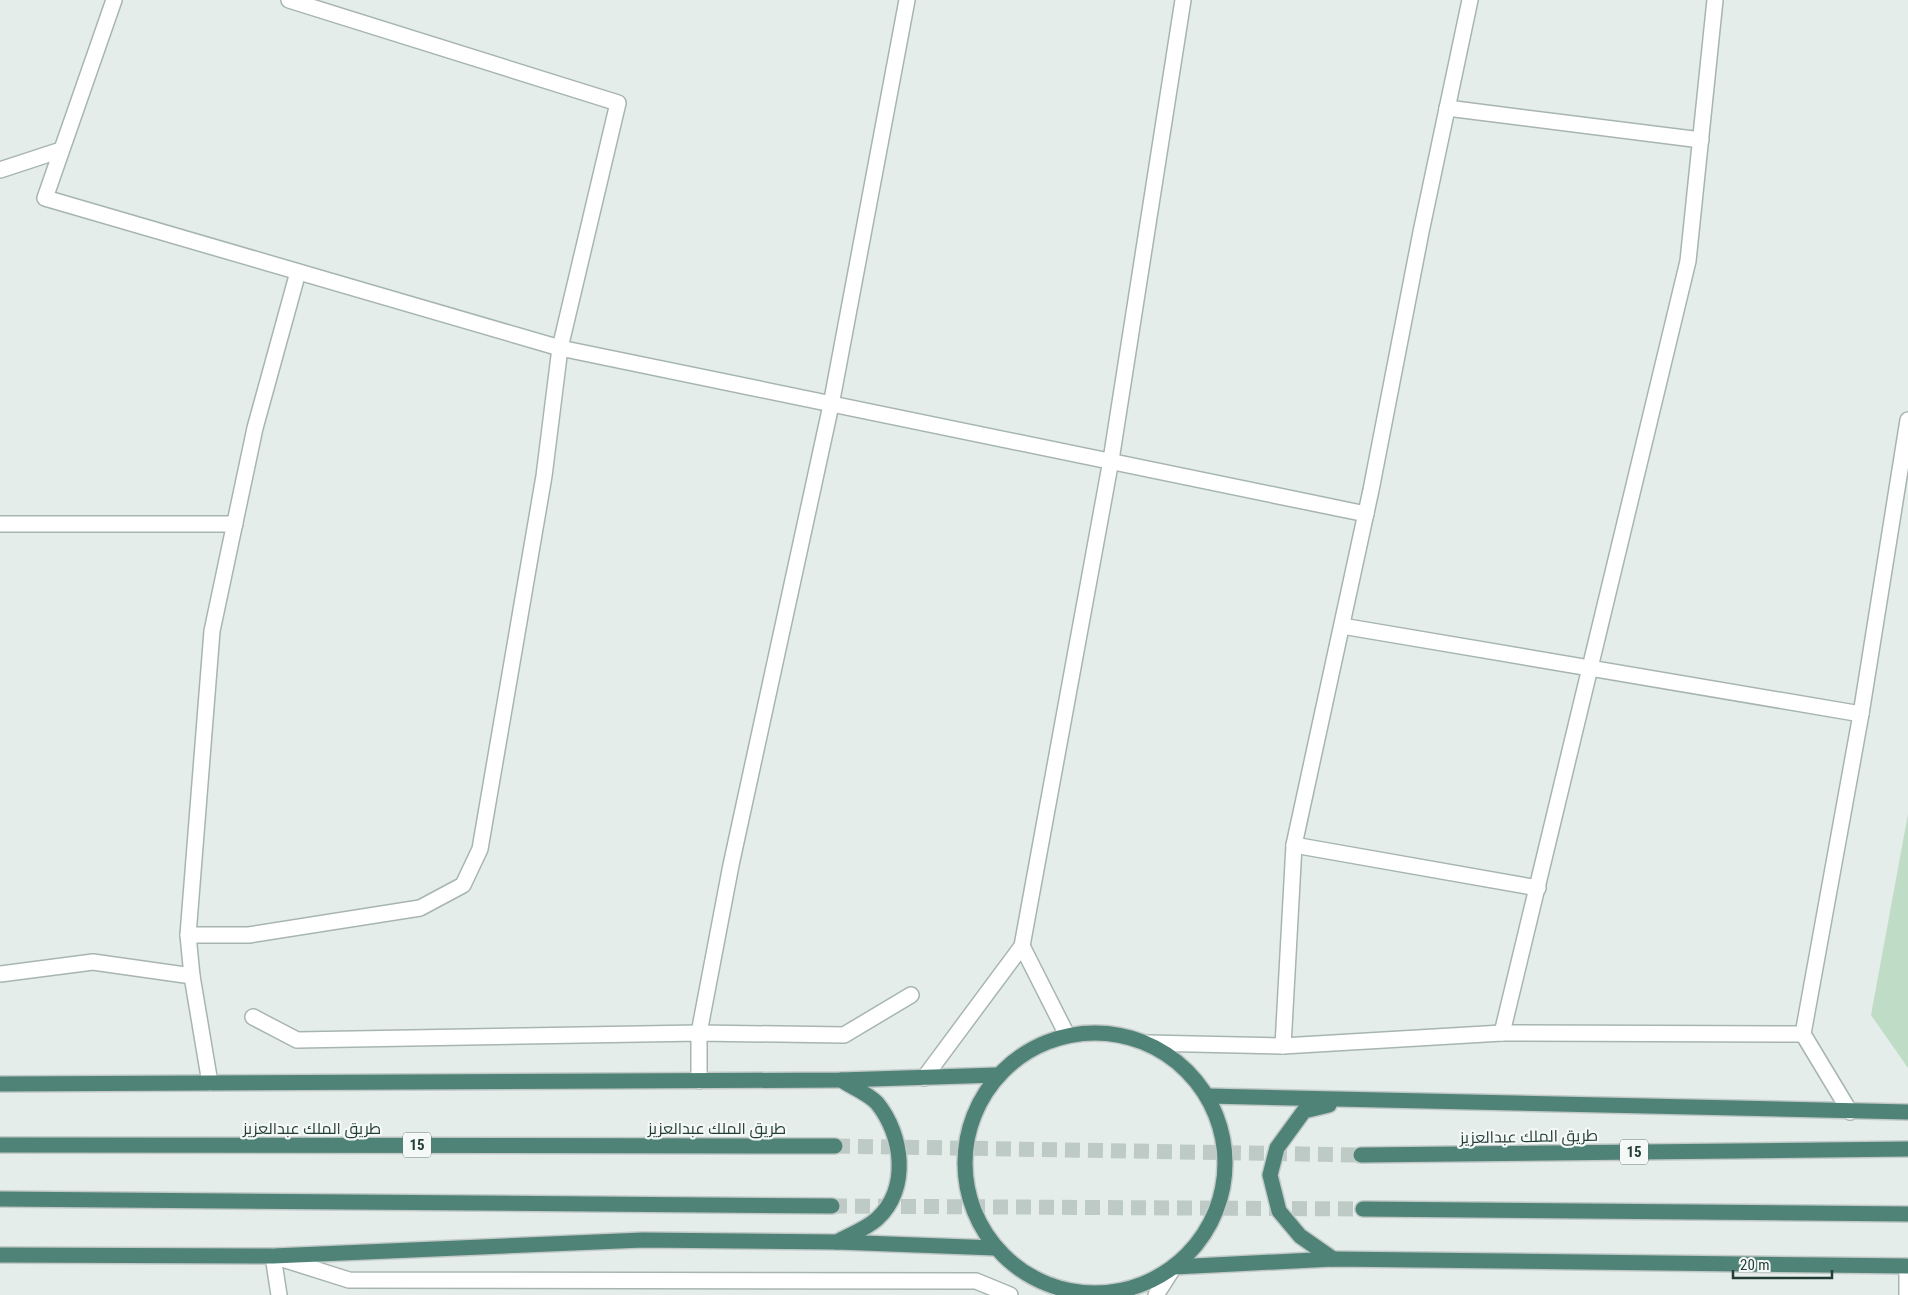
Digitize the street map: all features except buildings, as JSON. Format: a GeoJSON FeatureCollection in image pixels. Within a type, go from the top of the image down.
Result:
{"type":"FeatureCollection","features":[{"type":"Feature","properties":{"kind":"highway"},"geometry":{"type":"LineString","coordinates":[[1108,1033],[1147,1043],[1182,1065],[1208,1096],[1221,1126],[1226,1157],[1224,1189],[1214,1218],[1197,1245],[1174,1267],[1134,1288],[1088,1294],[1054,1287],[1022,1272],[995,1248],[975,1217],[965,1180],[965,1143],[976,1106],[997,1075],[1029,1050],[1067,1035],[1108,1033]]}},
{"type":"Feature","properties":{"kind":"highway"},"geometry":{"type":"LineString","coordinates":[[0,1084],[841,1080],[997,1075]]}},
{"type":"Feature","properties":{"kind":"highway"},"geometry":{"type":"LineString","coordinates":[[837,1242],[876,1220],[890,1204],[899,1174],[899,1142],[877,1102],[841,1080]]}},
{"type":"Feature","properties":{"kind":"highway"},"geometry":{"type":"LineString","coordinates":[[1208,1096],[1908,1112]]}},
{"type":"Feature","properties":{"kind":"highway"},"geometry":{"type":"LineString","coordinates":[[1333,1259],[1300,1236],[1279,1211],[1270,1175],[1277,1148],[1304,1111],[1348,1100]]}},
{"type":"Feature","properties":{"kind":"highway","name":"طريق الملك عبدالعزيز"},"geometry":{"type":"LineString","coordinates":[[0,1145],[835,1146]]}},
{"type":"Feature","properties":{"kind":"highway","name":"طريق الملك عبدالعزيز"},"geometry":{"type":"LineString","coordinates":[[1361,1155],[1908,1149]]}},
{"type":"Feature","properties":{"kind":"highway"},"geometry":{"type":"LineString","coordinates":[[0,1199],[832,1206]]}},
{"type":"Feature","properties":{"kind":"highway"},"geometry":{"type":"LineString","coordinates":[[1363,1209],[1908,1214]]}},
{"type":"Feature","properties":{"kind":"highway"},"geometry":{"type":"LineString","coordinates":[[0,1255],[273,1256],[644,1240],[837,1242],[995,1248]]}},
{"type":"Feature","properties":{"kind":"highway"},"geometry":{"type":"LineString","coordinates":[[1174,1267],[1333,1259],[1907,1266]]}},
{"type":"Feature","properties":{"kind":"street"},"geometry":{"type":"LineString","coordinates":[[114,0],[45,198],[560,348],[1366,514]]}},
{"type":"Feature","properties":{"kind":"street"},"geometry":{"type":"LineString","coordinates":[[188,935],[249,935],[420,908],[463,885],[480,849],[544,476],[560,348],[618,103],[289,0]]}},
{"type":"Feature","properties":{"kind":"street"},"geometry":{"type":"LineString","coordinates":[[698,1081],[699,1033],[733,855],[831,405],[907,0]]}},
{"type":"Feature","properties":{"kind":"street"},"geometry":{"type":"LineString","coordinates":[[924,1078],[1022,946],[1111,460],[1183,0]]}},
{"type":"Feature","properties":{"kind":"street"},"geometry":{"type":"LineString","coordinates":[[1283,1046],[1294,845],[1366,514],[1470,0]]}},
{"type":"Feature","properties":{"kind":"street"},"geometry":{"type":"LineString","coordinates":[[1502,1033],[1688,261],[1715,0]]}},
{"type":"Feature","properties":{"kind":"street"},"geometry":{"type":"LineString","coordinates":[[1447,108],[1701,140]]}},
{"type":"Feature","properties":{"kind":"street"},"geometry":{"type":"LineString","coordinates":[[0,170],[62,150]]}},
{"type":"Feature","properties":{"kind":"street"},"geometry":{"type":"LineString","coordinates":[[210,1083],[192,976],[188,935],[212,631],[255,428],[298,272]]}},
{"type":"Feature","properties":{"kind":"street"},"geometry":{"type":"LineString","coordinates":[[1850,1112],[1803,1034],[1861,714],[1908,420]]}},
{"type":"Feature","properties":{"kind":"street"},"geometry":{"type":"LineString","coordinates":[[0,524],[235,524]]}},
{"type":"Feature","properties":{"kind":"street"},"geometry":{"type":"LineString","coordinates":[[1342,626],[1861,714]]}},
{"type":"Feature","properties":{"kind":"street"},"geometry":{"type":"LineString","coordinates":[[1294,845],[1538,888]]}},
{"type":"Feature","properties":{"kind":"street"},"geometry":{"type":"LineString","coordinates":[[1022,946],[1067,1035]]}},
{"type":"Feature","properties":{"kind":"street"},"geometry":{"type":"LineString","coordinates":[[0,974],[93,962],[192,976]]}},
{"type":"Feature","properties":{"kind":"street"},"geometry":{"type":"LineString","coordinates":[[253,1017],[297,1040],[699,1033],[844,1035],[911,995]]}},
{"type":"Feature","properties":{"kind":"street"},"geometry":{"type":"LineString","coordinates":[[1147,1043],[1283,1046],[1502,1033],[1803,1034]]}},
{"type":"Feature","properties":{"kind":"street"},"geometry":{"type":"LineString","coordinates":[[279,1295],[273,1256],[349,1280],[976,1281],[1010,1295]]}},
{"type":"Feature","properties":{"kind":"street"},"geometry":{"type":"LineString","coordinates":[[1906,1295],[1907,1266]]}},
{"type":"Feature","properties":{"kind":"street"},"geometry":{"type":"LineString","coordinates":[[1156,1295],[1174,1267]]}},
{"type":"Feature","properties":{"kind":"green space"},"geometry":{"type":"Polygon","coordinates":[[[1908,814],[1908,1068],[1871,1015],[1908,814]]]}},
{"type":"Feature","properties":{"kind":"tunnel"},"geometry":{"type":"LineString","coordinates":[[835,1146],[1361,1155]]}},
{"type":"Feature","properties":{"kind":"tunnel"},"geometry":{"type":"LineString","coordinates":[[832,1206],[1363,1209]]}}]}
